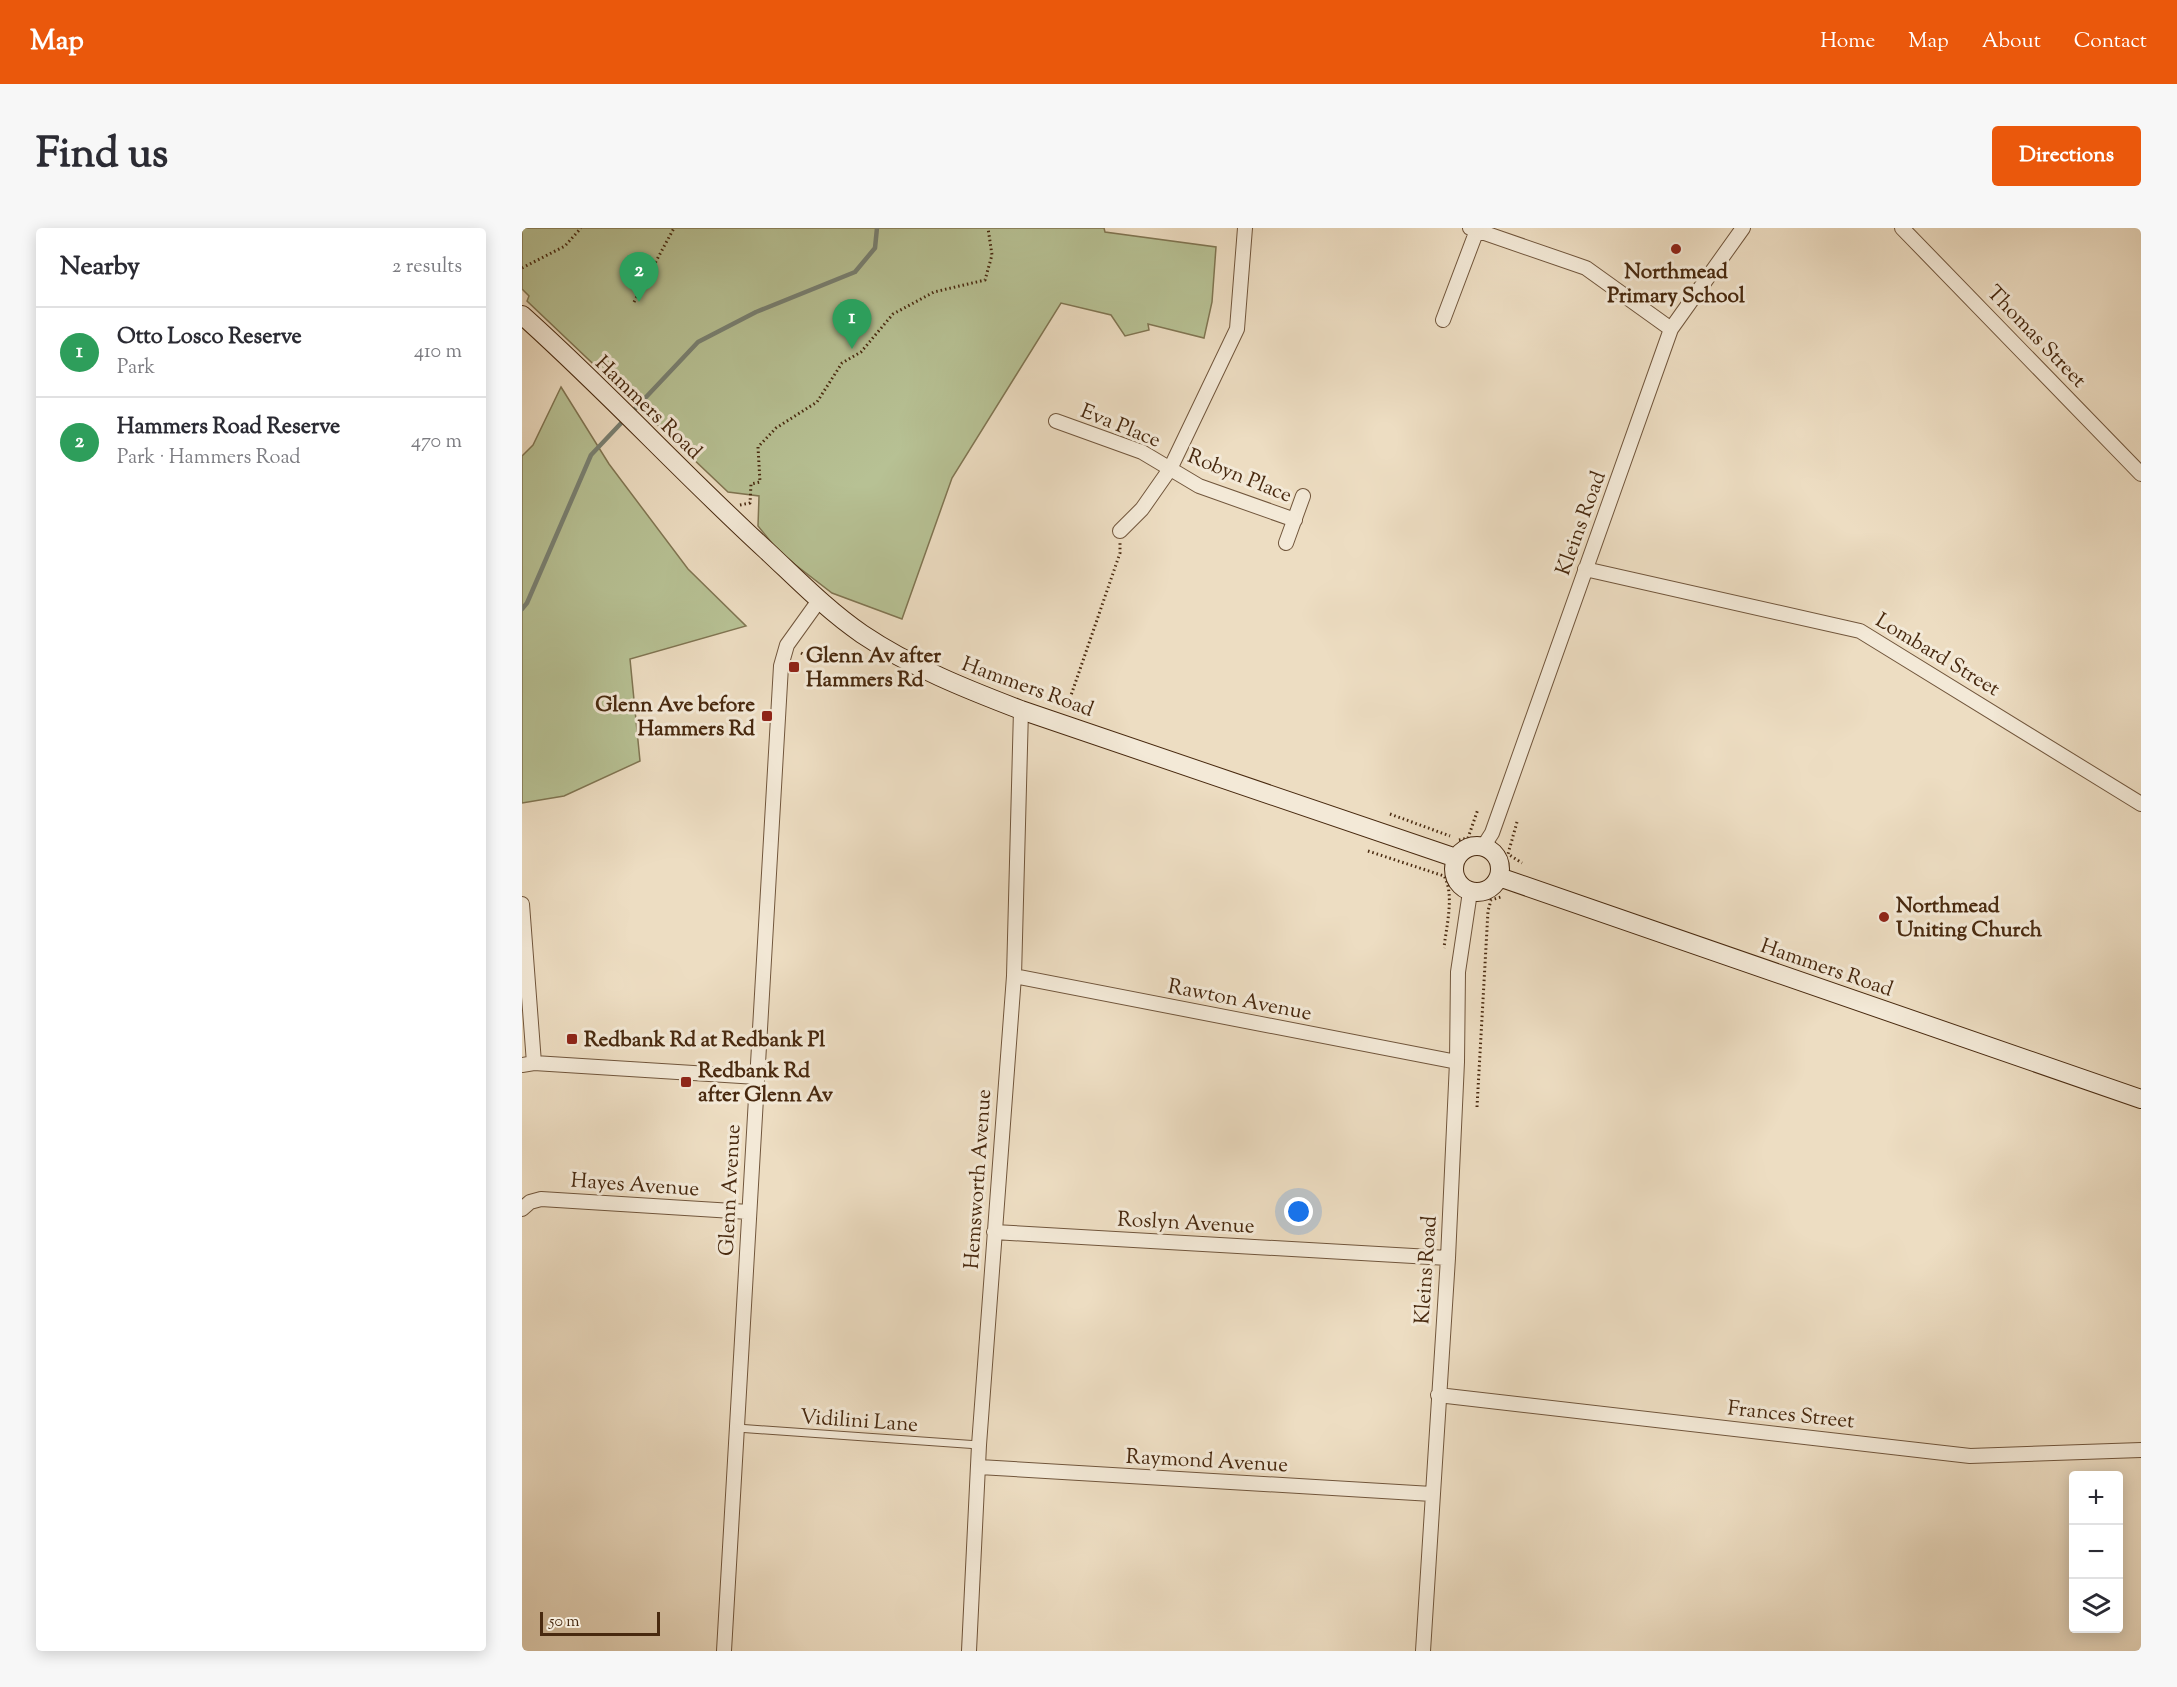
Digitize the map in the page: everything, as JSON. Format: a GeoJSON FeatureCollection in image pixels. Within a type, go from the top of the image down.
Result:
{"type":"FeatureCollection","features":[{"type":"Feature","properties":{"kind":"street"},"geometry":{"type":"LineString","coordinates":[[1120,531],[1142,509],[1170,470],[1237,329],[1245,228]]}},
{"type":"Feature","properties":{"kind":"street","name":"Kleins Road"},"geometry":{"type":"LineString","coordinates":[[1483,847],[1492,833],[1671,329],[1743,228]]}},
{"type":"Feature","properties":{"kind":"street","name":"Thomas Street"},"geometry":{"type":"LineString","coordinates":[[1902,228],[2141,474]]}},
{"type":"Feature","properties":{"kind":"street"},"geometry":{"type":"LineString","coordinates":[[1443,320],[1473,229],[1586,268],[1671,329]]}},
{"type":"Feature","properties":{"kind":"street","name":"Hammers Road"},"geometry":{"type":"LineString","coordinates":[[522,315],[820,600],[862,634],[902,658],[972,692],[1021,710],[1456,858]]}},
{"type":"Feature","properties":{"kind":"street","name":"Eva Place"},"geometry":{"type":"LineString","coordinates":[[1056,421],[1142,452],[1170,470]]}},
{"type":"Feature","properties":{"kind":"street","name":"Robyn Place"},"geometry":{"type":"LineString","coordinates":[[1170,470],[1199,486],[1295,520]]}},
{"type":"Feature","properties":{"kind":"street","name":"Robyn Place"},"geometry":{"type":"LineString","coordinates":[[1286,543],[1303,496]]}},
{"type":"Feature","properties":{"kind":"street","name":"Lombard Street"},"geometry":{"type":"LineString","coordinates":[[1586,569],[1860,631],[2141,804]]}},
{"type":"Feature","properties":{"kind":"street","name":"Glenn Avenue"},"geometry":{"type":"LineString","coordinates":[[724,1651],[781,666],[788,643],[820,600]]}},
{"type":"Feature","properties":{"kind":"street","name":"Hemsworth Avenue"},"geometry":{"type":"LineString","coordinates":[[969,1651],[979,1445],[1014,976],[1021,710]]}},
{"type":"Feature","properties":{"kind":"street"},"geometry":{"type":"LineString","coordinates":[[1471,847],[1483,847],[1490,850],[1499,862],[1499,877],[1491,888],[1470,892],[1455,878],[1456,858],[1471,847]]}},
{"type":"Feature","properties":{"kind":"street","name":"Hammers Road"},"geometry":{"type":"LineString","coordinates":[[1499,877],[2141,1099]]}},
{"type":"Feature","properties":{"kind":"street","name":"Kleins Road"},"geometry":{"type":"LineString","coordinates":[[1423,1651],[1448,1258],[1457,1062],[1458,972],[1470,892]]}},
{"type":"Feature","properties":{"kind":"street"},"geometry":{"type":"LineString","coordinates":[[522,904],[528,1064],[757,1077]]}},
{"type":"Feature","properties":{"kind":"street","name":"Rawton Avenue"},"geometry":{"type":"LineString","coordinates":[[1014,976],[1457,1062]]}},
{"type":"Feature","properties":{"kind":"street","name":"Hayes Avenue"},"geometry":{"type":"LineString","coordinates":[[522,1209],[530,1202],[541,1199],[748,1212]]}},
{"type":"Feature","properties":{"kind":"street","name":"Roslyn Avenue"},"geometry":{"type":"LineString","coordinates":[[994,1232],[1448,1258]]}},
{"type":"Feature","properties":{"kind":"street","name":"Frances Street"},"geometry":{"type":"LineString","coordinates":[[1438,1395],[1970,1456],[2141,1450]]}},
{"type":"Feature","properties":{"kind":"street","name":"Raymond Avenue"},"geometry":{"type":"LineString","coordinates":[[979,1467],[1432,1494]]}},
{"type":"Feature","properties":{"kind":"lane","name":"Vidilini Lane"},"geometry":{"type":"LineString","coordinates":[[737,1428],[979,1445]]}},
{"type":"Feature","properties":{"kind":"path"},"geometry":{"type":"LineString","coordinates":[[522,268],[565,246],[581,228]]}},
{"type":"Feature","properties":{"kind":"path"},"geometry":{"type":"LineString","coordinates":[[634,302],[660,258],[674,228]]}},
{"type":"Feature","properties":{"kind":"path"},"geometry":{"type":"LineString","coordinates":[[737,505],[750,503],[751,484],[760,482],[758,447],[776,428],[817,402],[842,363],[861,352],[893,314],[934,292],[985,280],[992,255],[988,228]]}},
{"type":"Feature","properties":{"kind":"path"},"geometry":{"type":"LineString","coordinates":[[1062,724],[1120,553],[1120,531]]}},
{"type":"Feature","properties":{"kind":"path"},"geometry":{"type":"LineString","coordinates":[[801,653],[807,656]]}},
{"type":"Feature","properties":{"kind":"path"},"geometry":{"type":"LineString","coordinates":[[1390,814],[1460,840],[1468,838],[1478,809]]}},
{"type":"Feature","properties":{"kind":"path"},"geometry":{"type":"LineString","coordinates":[[1517,822],[1508,854],[1521,863]]}},
{"type":"Feature","properties":{"kind":"path"},"geometry":{"type":"LineString","coordinates":[[1368,850],[1444,876],[1448,883],[1449,897],[1444,948]]}},
{"type":"Feature","properties":{"kind":"path"},"geometry":{"type":"LineString","coordinates":[[1477,1107],[1488,911],[1491,900],[1499,896],[1506,899]]}},
{"type":"Feature","properties":{"kind":"green space"},"geometry":{"type":"Polygon","coordinates":[[[522,228],[1104,228],[1105,232],[1216,247],[1212,302],[1204,338],[1148,324],[1149,330],[1125,336],[1111,315],[1061,303],[952,478],[902,619],[832,593],[780,553],[758,526],[759,496],[728,492],[527,301],[529,296],[522,289],[522,228]]]}},
{"type":"Feature","properties":{"kind":"green space"},"geometry":{"type":"Polygon","coordinates":[[[561,387],[609,464],[688,569],[746,626],[630,659],[640,761],[564,796],[522,803],[522,456],[533,445],[561,387]]]}},
{"type":"Feature","properties":{"kind":"waterway"},"geometry":{"type":"LineString","coordinates":[[631,413],[698,342],[756,312],[855,272],[875,248],[877,228]]}},
{"type":"Feature","properties":{"kind":"waterway"},"geometry":{"type":"LineString","coordinates":[[522,609],[527,603],[591,455],[625,419]]}},
{"type":"Feature","properties":{"kind":"place","name":"Northmead Primary School"},"geometry":{"type":"Point","coordinates":[1676,249]}},
{"type":"Feature","properties":{"kind":"place","name":"Hammers Road Reserve"},"geometry":{"type":"Point","coordinates":[639,302]}},
{"type":"Feature","properties":{"kind":"place","name":"Otto Losco Reserve"},"geometry":{"type":"Point","coordinates":[852,349]}},
{"type":"Feature","properties":{"kind":"place","name":"Glenn Av after Hammers Rd"},"geometry":{"type":"Point","coordinates":[794,667]}},
{"type":"Feature","properties":{"kind":"place","name":"Glenn Ave before Hammers Rd"},"geometry":{"type":"Point","coordinates":[767,716]}},
{"type":"Feature","properties":{"kind":"place","name":"Northmead Uniting Church"},"geometry":{"type":"Point","coordinates":[1884,917]}},
{"type":"Feature","properties":{"kind":"place","name":"Redbank Rd at Redbank Pl"},"geometry":{"type":"Point","coordinates":[572,1039]}},
{"type":"Feature","properties":{"kind":"place","name":"Redbank Rd after Glenn Av"},"geometry":{"type":"Point","coordinates":[686,1082]}}]}
